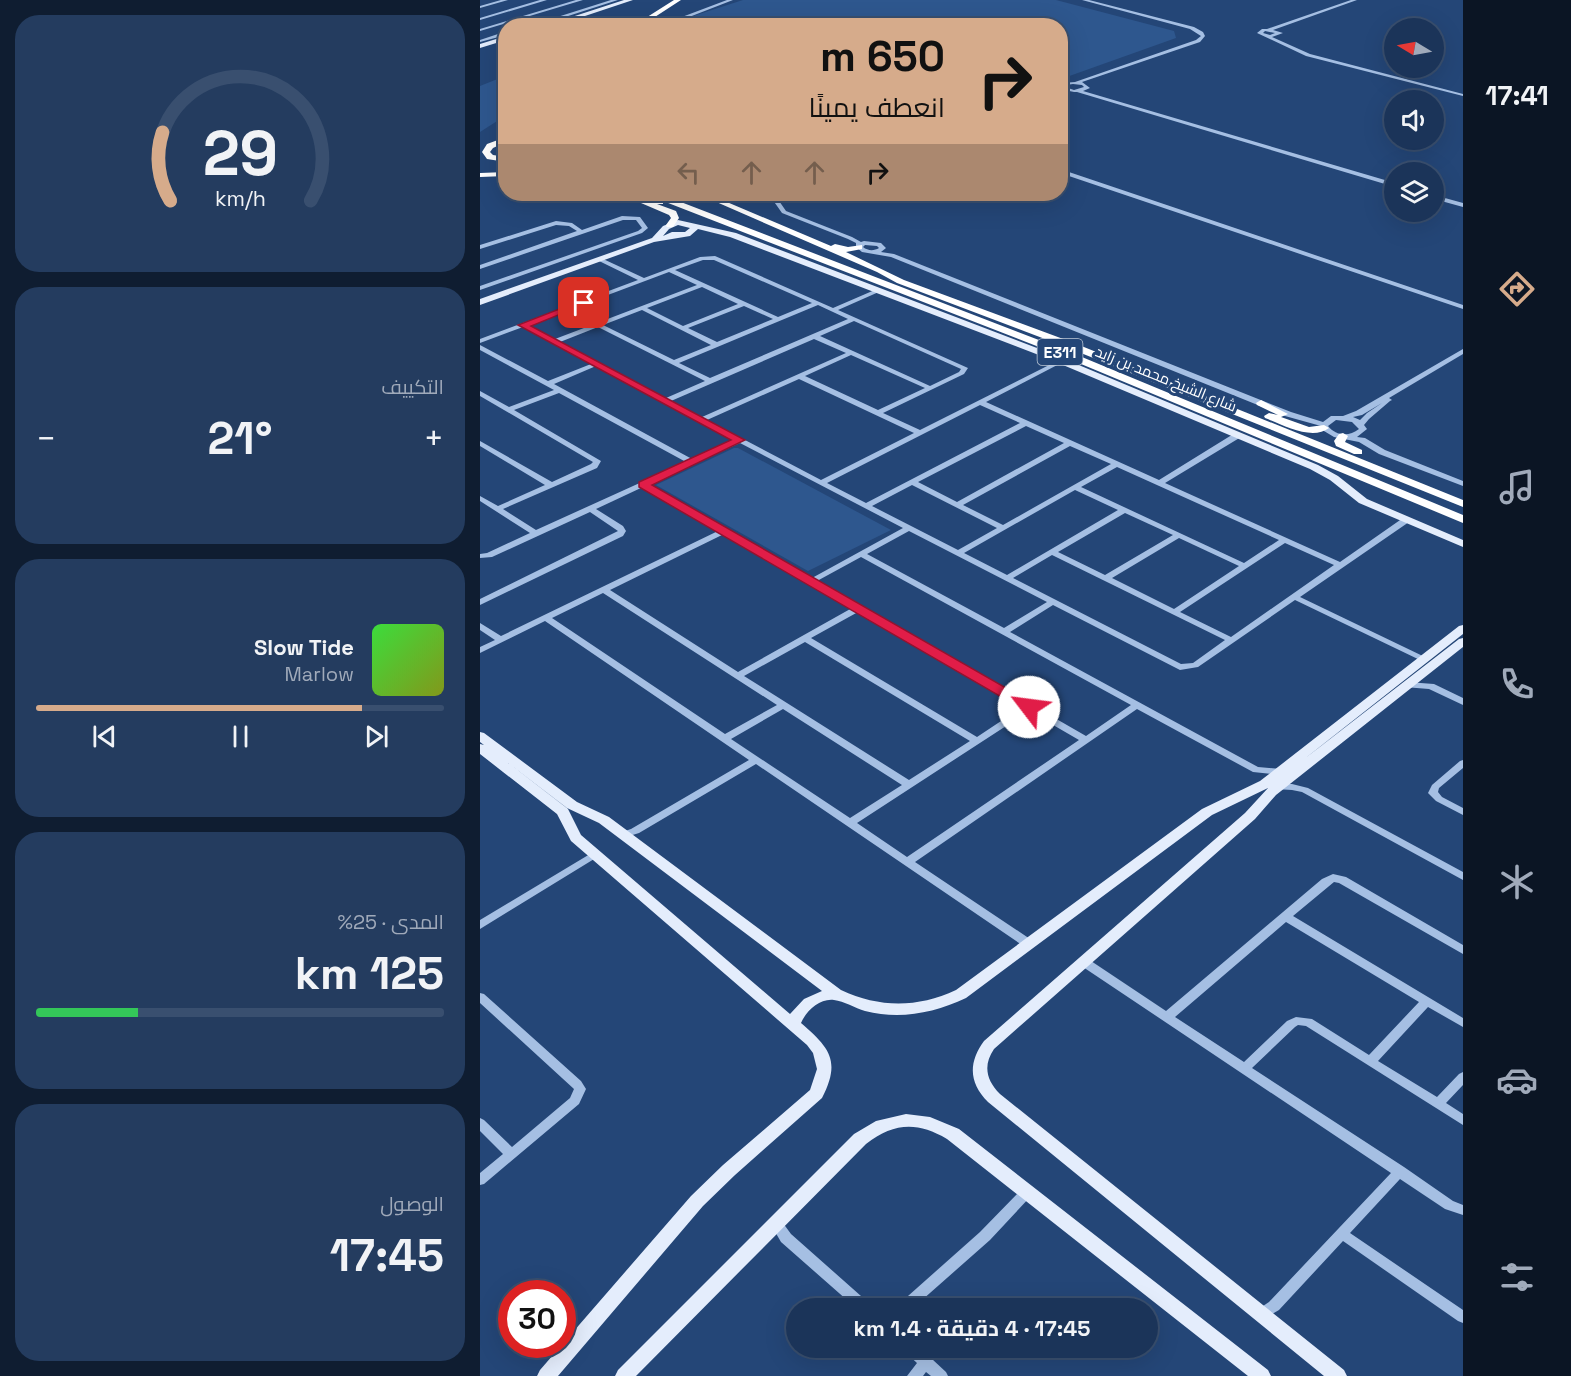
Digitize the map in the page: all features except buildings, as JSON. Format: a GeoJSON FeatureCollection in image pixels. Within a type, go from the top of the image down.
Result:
{"type":"FeatureCollection","features":[{"type":"Feature","properties":{"kind":"highway"},"geometry":{"type":"LineString","coordinates":[[649,18],[678,0]]}},
{"type":"Feature","properties":{"kind":"highway"},"geometry":{"type":"LineString","coordinates":[[659,18],[687,0]]}},
{"type":"Feature","properties":{"kind":"highway"},"geometry":{"type":"LineString","coordinates":[[480,144],[498,133]]}},
{"type":"Feature","properties":{"kind":"highway"},"geometry":{"type":"LineString","coordinates":[[498,143],[490,146],[486,152],[490,157],[498,159]]}},
{"type":"Feature","properties":{"kind":"highway"},"geometry":{"type":"LineString","coordinates":[[486,164],[498,162]]}},
{"type":"Feature","properties":{"kind":"highway"},"geometry":{"type":"LineString","coordinates":[[480,175],[498,174]]}},
{"type":"Feature","properties":{"kind":"highway"},"geometry":{"type":"LineString","coordinates":[[642,201],[671,212],[675,216],[667,227]]}},
{"type":"Feature","properties":{"kind":"highway"},"geometry":{"type":"LineString","coordinates":[[657,201],[802,252]]}},
{"type":"Feature","properties":{"kind":"highway","name":"شارع الشيخ محمد بن زايد"},"geometry":{"type":"LineString","coordinates":[[672,201],[1061,352],[1463,519]]}},
{"type":"Feature","properties":{"kind":"highway","name":"شارع الشيخ محمد بن زايد"},"geometry":{"type":"LineString","coordinates":[[691,201],[1130,369],[1463,504]]}},
{"type":"Feature","properties":{"kind":"highway"},"geometry":{"type":"LineString","coordinates":[[719,201],[900,280]]}},
{"type":"Feature","properties":{"kind":"highway"},"geometry":{"type":"LineString","coordinates":[[779,228],[840,249],[866,248],[865,259],[919,282],[942,296]]}},
{"type":"Feature","properties":{"kind":"highway"},"geometry":{"type":"LineString","coordinates":[[1130,369],[1308,430],[1324,426]]}},
{"type":"Feature","properties":{"kind":"highway"},"geometry":{"type":"LineString","coordinates":[[1261,403],[1292,419],[1290,422],[1283,421]]}},
{"type":"Feature","properties":{"kind":"highway"},"geometry":{"type":"LineString","coordinates":[[1345,436],[1339,441],[1345,447],[1463,494]]}},
{"type":"Feature","properties":{"kind":"highway"},"geometry":{"type":"LineString","coordinates":[[1434,507],[1463,524]]}},
{"type":"Feature","properties":{"kind":"main road"},"geometry":{"type":"LineString","coordinates":[[563,18],[623,0]]}},
{"type":"Feature","properties":{"kind":"main road"},"geometry":{"type":"LineString","coordinates":[[564,18],[630,0]]}},
{"type":"Feature","properties":{"kind":"main road"},"geometry":{"type":"LineString","coordinates":[[480,43],[498,38]]}},
{"type":"Feature","properties":{"kind":"main road"},"geometry":{"type":"LineString","coordinates":[[653,240],[667,227],[684,223],[734,235],[1064,362],[1319,469],[1359,499],[1463,544]]}},
{"type":"Feature","properties":{"kind":"main road"},"geometry":{"type":"LineString","coordinates":[[480,302],[653,240],[693,231],[695,226]]}},
{"type":"Feature","properties":{"kind":"main road"},"geometry":{"type":"LineString","coordinates":[[667,227],[668,233],[715,231]]}},
{"type":"Feature","properties":{"kind":"main road"},"geometry":{"type":"LineString","coordinates":[[1338,1376],[1268,1313],[994,1098],[982,1083],[979,1066],[982,1055],[989,1045],[1250,816],[1281,772],[1463,628]]}},
{"type":"Feature","properties":{"kind":"main road"},"geometry":{"type":"LineString","coordinates":[[480,748],[572,813],[599,817],[629,835],[836,994],[854,1003],[883,1010],[904,1010],[934,1005],[961,994],[1207,812],[1296,774],[1463,641]]}},
{"type":"Feature","properties":{"kind":"main road"},"geometry":{"type":"LineString","coordinates":[[480,736],[572,813],[573,835],[594,857],[793,1024],[812,1041],[823,1057],[824,1076],[816,1094],[729,1170],[698,1201],[546,1376]]}},
{"type":"Feature","properties":{"kind":"main road"},"geometry":{"type":"LineString","coordinates":[[793,1024],[798,1012],[809,1002],[836,994]]}},
{"type":"Feature","properties":{"kind":"main road"},"geometry":{"type":"LineString","coordinates":[[624,1376],[866,1134],[886,1124],[901,1120],[925,1121],[947,1130],[1262,1376]]}},
{"type":"Feature","properties":{"kind":"street"},"geometry":{"type":"LineString","coordinates":[[480,7],[502,0]]}},
{"type":"Feature","properties":{"kind":"street"},"geometry":{"type":"LineString","coordinates":[[480,19],[543,0]]}},
{"type":"Feature","properties":{"kind":"street"},"geometry":{"type":"LineString","coordinates":[[520,18],[580,0]]}},
{"type":"Feature","properties":{"kind":"street"},"geometry":{"type":"LineString","coordinates":[[593,0],[605,3]]}},
{"type":"Feature","properties":{"kind":"street"},"geometry":{"type":"LineString","coordinates":[[557,18],[616,0]]}},
{"type":"Feature","properties":{"kind":"street"},"geometry":{"type":"LineString","coordinates":[[682,18],[731,0]]}},
{"type":"Feature","properties":{"kind":"street"},"geometry":{"type":"LineString","coordinates":[[1076,83],[1198,41],[1203,34],[1192,28],[1084,0]]}},
{"type":"Feature","properties":{"kind":"street"},"geometry":{"type":"LineString","coordinates":[[1355,0],[1259,32],[1308,55],[1463,94]]}},
{"type":"Feature","properties":{"kind":"street"},"geometry":{"type":"LineString","coordinates":[[1267,36],[1279,34],[1361,0]]}},
{"type":"Feature","properties":{"kind":"street"},"geometry":{"type":"LineString","coordinates":[[492,4],[513,9]]}},
{"type":"Feature","properties":{"kind":"street"},"geometry":{"type":"LineString","coordinates":[[524,6],[561,16]]}},
{"type":"Feature","properties":{"kind":"street"},"geometry":{"type":"LineString","coordinates":[[490,16],[498,18]]}},
{"type":"Feature","properties":{"kind":"street"},"geometry":{"type":"LineString","coordinates":[[480,30],[498,25]]}},
{"type":"Feature","properties":{"kind":"street"},"geometry":{"type":"LineString","coordinates":[[1269,30],[1279,34]]}},
{"type":"Feature","properties":{"kind":"street"},"geometry":{"type":"LineString","coordinates":[[1279,34],[1280,39],[1287,44],[1312,53],[1463,94]]}},
{"type":"Feature","properties":{"kind":"street"},"geometry":{"type":"LineString","coordinates":[[1079,91],[1094,82],[1135,67],[1152,57]]}},
{"type":"Feature","properties":{"kind":"street"},"geometry":{"type":"LineString","coordinates":[[1068,83],[1076,83],[1384,180]]}},
{"type":"Feature","properties":{"kind":"street"},"geometry":{"type":"LineString","coordinates":[[1068,91],[1079,91],[1384,180]]}},
{"type":"Feature","properties":{"kind":"street"},"geometry":{"type":"LineString","coordinates":[[1068,172],[1463,305]]}},
{"type":"Feature","properties":{"kind":"street"},"geometry":{"type":"LineString","coordinates":[[1444,198],[1463,204]]}},
{"type":"Feature","properties":{"kind":"street"},"geometry":{"type":"LineString","coordinates":[[776,201],[787,213],[850,238],[866,248],[883,248],[892,255]]}},
{"type":"Feature","properties":{"kind":"street"},"geometry":{"type":"LineString","coordinates":[[780,205],[786,201]]}},
{"type":"Feature","properties":{"kind":"street"},"geometry":{"type":"LineString","coordinates":[[480,267],[625,217],[638,218],[644,225],[644,229],[636,233],[480,288]]}},
{"type":"Feature","properties":{"kind":"street"},"geometry":{"type":"LineString","coordinates":[[480,247],[556,223],[574,225],[582,232]]}},
{"type":"Feature","properties":{"kind":"street"},"geometry":{"type":"LineString","coordinates":[[850,238],[866,248],[892,255],[1261,403],[1324,426],[1329,432],[1366,443],[1382,452],[1463,484]]}},
{"type":"Feature","properties":{"kind":"street"},"geometry":{"type":"LineString","coordinates":[[480,341],[702,258],[715,258],[965,368],[962,373],[878,413]]}},
{"type":"Feature","properties":{"kind":"street"},"geometry":{"type":"LineString","coordinates":[[599,259],[644,280]]}},
{"type":"Feature","properties":{"kind":"street"},"geometry":{"type":"LineString","coordinates":[[548,264],[564,272]]}},
{"type":"Feature","properties":{"kind":"street"},"geometry":{"type":"LineString","coordinates":[[669,270],[778,320]]}},
{"type":"Feature","properties":{"kind":"street"},"geometry":{"type":"LineString","coordinates":[[554,342],[702,285]]}},
{"type":"Feature","properties":{"kind":"street"},"geometry":{"type":"LineString","coordinates":[[833,310],[879,290]]}},
{"type":"Feature","properties":{"kind":"street"},"geometry":{"type":"LineString","coordinates":[[674,363],[818,303]]}},
{"type":"Feature","properties":{"kind":"street"},"geometry":{"type":"LineString","coordinates":[[683,328],[744,304]]}},
{"type":"Feature","properties":{"kind":"street"},"geometry":{"type":"LineString","coordinates":[[642,308],[717,345]]}},
{"type":"Feature","properties":{"kind":"street"},"geometry":{"type":"LineString","coordinates":[[664,401],[854,319]]}},
{"type":"Feature","properties":{"kind":"street"},"geometry":{"type":"LineString","coordinates":[[522,325],[821,483],[1180,666],[1195,665],[1406,520]]}},
{"type":"Feature","properties":{"kind":"street"},"geometry":{"type":"LineString","coordinates":[[598,325],[710,381]]}},
{"type":"Feature","properties":{"kind":"street"},"geometry":{"type":"LineString","coordinates":[[814,336],[930,388]]}},
{"type":"Feature","properties":{"kind":"street"},"geometry":{"type":"LineString","coordinates":[[480,346],[692,462]]}},
{"type":"Feature","properties":{"kind":"street"},"geometry":{"type":"LineString","coordinates":[[1304,418],[1343,418],[1359,413],[1463,351]]}},
{"type":"Feature","properties":{"kind":"street"},"geometry":{"type":"LineString","coordinates":[[701,420],[851,353]]}},
{"type":"Feature","properties":{"kind":"street"},"geometry":{"type":"LineString","coordinates":[[821,483],[1064,362]]}},
{"type":"Feature","properties":{"kind":"street"},"geometry":{"type":"LineString","coordinates":[[548,384],[596,364]]}},
{"type":"Feature","properties":{"kind":"street"},"geometry":{"type":"LineString","coordinates":[[799,376],[920,433]]}},
{"type":"Feature","properties":{"kind":"street"},"geometry":{"type":"LineString","coordinates":[[508,410],[559,390]]}},
{"type":"Feature","properties":{"kind":"street"},"geometry":{"type":"LineString","coordinates":[[1366,443],[1361,428],[1365,418],[1383,406],[1396,392]]}},
{"type":"Feature","properties":{"kind":"street"},"geometry":{"type":"LineString","coordinates":[[480,393],[597,460],[594,466],[498,509]]}},
{"type":"Feature","properties":{"kind":"street"},"geometry":{"type":"LineString","coordinates":[[982,403],[1340,565]]}},
{"type":"Feature","properties":{"kind":"street"},"geometry":{"type":"LineString","coordinates":[[1324,426],[1334,418]]}},
{"type":"Feature","properties":{"kind":"street"},"geometry":{"type":"LineString","coordinates":[[1343,418],[1361,428]]}},
{"type":"Feature","properties":{"kind":"street"},"geometry":{"type":"LineString","coordinates":[[866,506],[1026,423]]}},
{"type":"Feature","properties":{"kind":"street"},"geometry":{"type":"LineString","coordinates":[[1345,436],[1361,428]]}},
{"type":"Feature","properties":{"kind":"street"},"geometry":{"type":"LineString","coordinates":[[1159,483],[1240,436]]}},
{"type":"Feature","properties":{"kind":"street"},"geometry":{"type":"LineString","coordinates":[[480,556],[489,555],[740,440]]}},
{"type":"Feature","properties":{"kind":"street"},"geometry":{"type":"LineString","coordinates":[[480,443],[551,485]]}},
{"type":"Feature","properties":{"kind":"street"},"geometry":{"type":"LineString","coordinates":[[957,504],[1070,443]]}},
{"type":"Feature","properties":{"kind":"street"},"geometry":{"type":"LineString","coordinates":[[958,552],[1116,464]]}},
{"type":"Feature","properties":{"kind":"street"},"geometry":{"type":"LineString","coordinates":[[912,482],[1003,528]]}},
{"type":"Feature","properties":{"kind":"street"},"geometry":{"type":"LineString","coordinates":[[643,484],[1086,740]]}},
{"type":"Feature","properties":{"kind":"street"},"geometry":{"type":"LineString","coordinates":[[1075,487],[1245,566]]}},
{"type":"Feature","properties":{"kind":"street"},"geometry":{"type":"LineString","coordinates":[[480,498],[535,533]]}},
{"type":"Feature","properties":{"kind":"street"},"geometry":{"type":"LineString","coordinates":[[480,602],[620,534],[622,531],[620,528],[588,508]]}},
{"type":"Feature","properties":{"kind":"street"},"geometry":{"type":"LineString","coordinates":[[1007,578],[1124,510]]}},
{"type":"Feature","properties":{"kind":"street"},"geometry":{"type":"LineString","coordinates":[[812,581],[909,528]]}},
{"type":"Feature","properties":{"kind":"street"},"geometry":{"type":"LineString","coordinates":[[480,650],[724,531]]}},
{"type":"Feature","properties":{"kind":"street"},"geometry":{"type":"LineString","coordinates":[[1106,578],[1179,535]]}},
{"type":"Feature","properties":{"kind":"street"},"geometry":{"type":"LineString","coordinates":[[1174,612],[1285,540]]}},
{"type":"Feature","properties":{"kind":"street"},"geometry":{"type":"LineString","coordinates":[[1052,552],[1231,640]]}},
{"type":"Feature","properties":{"kind":"street"},"geometry":{"type":"LineString","coordinates":[[861,554],[1256,770],[1272,785],[1305,790]]}},
{"type":"Feature","properties":{"kind":"street"},"geometry":{"type":"LineString","coordinates":[[604,590],[909,785]]}},
{"type":"Feature","properties":{"kind":"street"},"geometry":{"type":"LineString","coordinates":[[1294,597],[1425,658]]}},
{"type":"Feature","properties":{"kind":"street"},"geometry":{"type":"LineString","coordinates":[[1004,632],[1053,602]]}},
{"type":"Feature","properties":{"kind":"street"},"geometry":{"type":"LineString","coordinates":[[737,676],[857,609]]}},
{"type":"Feature","properties":{"kind":"street"},"geometry":{"type":"LineString","coordinates":[[546,618],[1029,944]]}},
{"type":"Feature","properties":{"kind":"street"},"geometry":{"type":"LineString","coordinates":[[480,626],[501,640]]}},
{"type":"Feature","properties":{"kind":"street"},"geometry":{"type":"LineString","coordinates":[[805,638],[977,741]]}},
{"type":"Feature","properties":{"kind":"street"},"geometry":{"type":"LineString","coordinates":[[1422,673],[1424,680],[1431,686],[1463,702]]}},
{"type":"Feature","properties":{"kind":"street"},"geometry":{"type":"LineString","coordinates":[[1407,685],[1431,686]]}},
{"type":"Feature","properties":{"kind":"street"},"geometry":{"type":"LineString","coordinates":[[725,738],[783,705]]}},
{"type":"Feature","properties":{"kind":"street"},"geometry":{"type":"LineString","coordinates":[[907,862],[1137,705]]}},
{"type":"Feature","properties":{"kind":"street"},"geometry":{"type":"LineString","coordinates":[[850,823],[1029,707]]}},
{"type":"Feature","properties":{"kind":"street"},"geometry":{"type":"LineString","coordinates":[[629,835],[756,760]]}},
{"type":"Feature","properties":{"kind":"street"},"geometry":{"type":"LineString","coordinates":[[1463,763],[1435,788],[1433,793],[1439,799],[1463,812]]}},
{"type":"Feature","properties":{"kind":"street"},"geometry":{"type":"LineString","coordinates":[[1256,770],[1281,772]]}},
{"type":"Feature","properties":{"kind":"street"},"geometry":{"type":"LineString","coordinates":[[1296,774],[1297,782],[1305,790],[1459,873],[1463,863]]}},
{"type":"Feature","properties":{"kind":"street"},"geometry":{"type":"LineString","coordinates":[[480,925],[594,857]]}},
{"type":"Feature","properties":{"kind":"street"},"geometry":{"type":"LineString","coordinates":[[1167,1017],[1326,882],[1337,879],[1463,950]]}},
{"type":"Feature","properties":{"kind":"street"},"geometry":{"type":"LineString","coordinates":[[1285,916],[1463,1023]]}},
{"type":"Feature","properties":{"kind":"street"},"geometry":{"type":"LineString","coordinates":[[1084,962],[1449,1205],[1463,1210]]}},
{"type":"Feature","properties":{"kind":"street"},"geometry":{"type":"LineString","coordinates":[[480,996],[573,1080],[579,1086],[580,1092],[577,1098],[480,1180]]}},
{"type":"Feature","properties":{"kind":"street"},"geometry":{"type":"LineString","coordinates":[[1371,1061],[1426,1002]]}},
{"type":"Feature","properties":{"kind":"street"},"geometry":{"type":"LineString","coordinates":[[1245,1068],[1291,1024],[1302,1021],[1315,1024],[1463,1120]]}},
{"type":"Feature","properties":{"kind":"street"},"geometry":{"type":"LineString","coordinates":[[1438,1104],[1463,1077]]}},
{"type":"Feature","properties":{"kind":"street"},"geometry":{"type":"LineString","coordinates":[[480,1123],[511,1154]]}},
{"type":"Feature","properties":{"kind":"street"},"geometry":{"type":"LineString","coordinates":[[1268,1313],[1400,1171]]}},
{"type":"Feature","properties":{"kind":"street"},"geometry":{"type":"LineString","coordinates":[[915,1298],[998,1223],[1027,1192]]}},
{"type":"Feature","properties":{"kind":"street"},"geometry":{"type":"LineString","coordinates":[[771,1229],[786,1239],[854,1298]]}},
{"type":"Feature","properties":{"kind":"street"},"geometry":{"type":"LineString","coordinates":[[1342,1234],[1463,1317]]}},
{"type":"Feature","properties":{"kind":"street"},"geometry":{"type":"LineString","coordinates":[[921,1358],[941,1376]]}},
{"type":"Feature","properties":{"kind":"street"},"geometry":{"type":"LineString","coordinates":[[914,1376],[926,1362]]}},
{"type":"Feature","properties":{"kind":"shaded area"},"geometry":{"type":"Polygon","coordinates":[[[743,0],[1056,0],[1174,31],[1176,38],[1068,77],[1068,18],[687,18],[743,0]]]}},
{"type":"Feature","properties":{"kind":"shaded area"},"geometry":{"type":"Polygon","coordinates":[[[498,79],[498,120],[480,132],[480,86],[498,79]]]}},
{"type":"Feature","properties":{"kind":"shaded area"},"geometry":{"type":"Polygon","coordinates":[[[738,448],[891,530],[808,571],[656,485],[738,448]]]}},
{"type":"Feature","properties":{"kind":"route"},"geometry":{"type":"LineString","coordinates":[[584,303],[522,325],[740,440],[643,484],[1029,707]]}}]}
